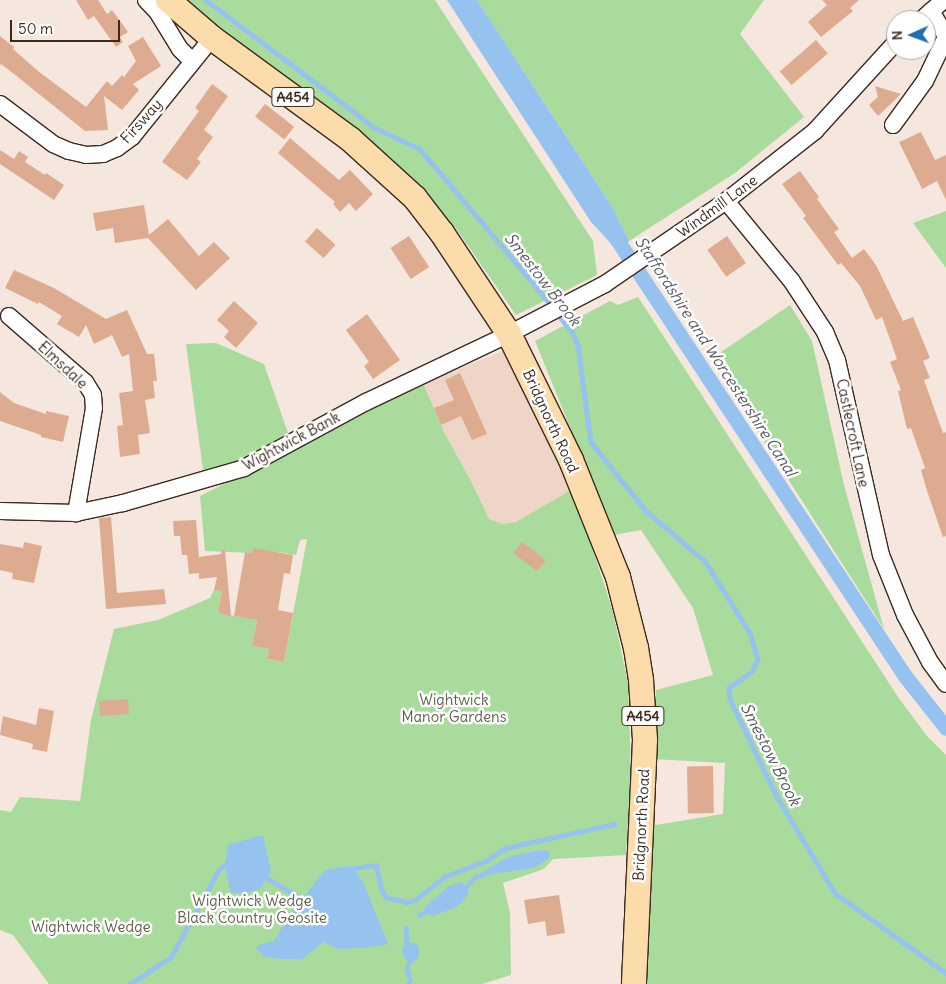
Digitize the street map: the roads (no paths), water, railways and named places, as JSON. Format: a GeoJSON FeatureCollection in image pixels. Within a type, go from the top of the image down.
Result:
{"type":"FeatureCollection","features":[{"type":"Feature","properties":{"kind":"highway","name":"Bridgnorth Road"},"geometry":{"type":"LineString","coordinates":[[168,0],[212,38],[350,139],[415,198],[442,233],[509,334],[578,477],[618,578],[636,648],[641,682],[645,740],[634,984]]}},
{"type":"Feature","properties":{"kind":"street"},"geometry":{"type":"LineString","coordinates":[[146,0],[158,13],[180,49],[192,61]]}},
{"type":"Feature","properties":{"kind":"street"},"geometry":{"type":"LineString","coordinates":[[933,10],[944,0]]}},
{"type":"Feature","properties":{"kind":"street"},"geometry":{"type":"LineString","coordinates":[[893,124],[925,81],[946,37],[936,26]]}},
{"type":"Feature","properties":{"kind":"street","name":"Firsway"},"geometry":{"type":"LineString","coordinates":[[0,104],[53,144],[69,151],[86,155],[103,154],[117,148],[132,137],[212,38]]}},
{"type":"Feature","properties":{"kind":"street","name":"Windmill Lane"},"geometry":{"type":"LineString","coordinates":[[509,334],[605,284],[726,201],[815,131],[886,53]]}},
{"type":"Feature","properties":{"kind":"street","name":"Castlecroft Lane"},"geometry":{"type":"LineString","coordinates":[[726,201],[791,280],[825,332],[837,360],[881,556],[905,616],[930,662],[946,684]]}},
{"type":"Feature","properties":{"kind":"street","name":"Elmsdale"},"geometry":{"type":"LineString","coordinates":[[9,316],[85,382],[93,395],[94,408],[76,513]]}},
{"type":"Feature","properties":{"kind":"street","name":"Wightwick Bank"},"geometry":{"type":"LineString","coordinates":[[0,510],[76,513],[123,503],[244,468],[366,402],[509,334]]}},
{"type":"Feature","properties":{"kind":"water"},"geometry":{"type":"Polygon","coordinates":[[[447,0],[477,0],[611,205],[629,241],[620,253],[591,222],[447,0]]]}},
{"type":"Feature","properties":{"kind":"water"},"geometry":{"type":"Polygon","coordinates":[[[263,835],[271,872],[260,889],[245,894],[230,892],[225,865],[228,845],[263,835]]]}},
{"type":"Feature","properties":{"kind":"water"},"geometry":{"type":"Polygon","coordinates":[[[539,850],[549,851],[550,854],[547,860],[534,868],[491,874],[481,879],[476,876],[508,857],[539,850]]]}},
{"type":"Feature","properties":{"kind":"water"},"geometry":{"type":"Polygon","coordinates":[[[348,866],[353,867],[363,882],[388,944],[364,948],[339,949],[323,942],[302,959],[276,959],[263,956],[256,948],[259,945],[274,941],[291,913],[325,870],[348,866]]]}},
{"type":"Feature","properties":{"kind":"water"},"geometry":{"type":"Polygon","coordinates":[[[462,882],[469,893],[457,907],[433,916],[424,913],[424,908],[449,886],[462,882]]]}},
{"type":"Feature","properties":{"kind":"water"},"geometry":{"type":"Polygon","coordinates":[[[407,942],[417,944],[419,951],[418,958],[407,967],[407,960],[402,949],[407,942]]]}},
{"type":"Feature","properties":{"kind":"waterway","name":"Smestow Brook"},"geometry":{"type":"LineString","coordinates":[[206,0],[375,128],[420,149],[553,307]]}},
{"type":"Feature","properties":{"kind":"waterway","name":"Staffordshire and Worcestershire Canal"},"geometry":{"type":"LineString","coordinates":[[612,232],[905,676],[946,728]]}},
{"type":"Feature","properties":{"kind":"waterway","name":"Smestow Brook"},"geometry":{"type":"LineString","coordinates":[[557,313],[572,332],[578,345],[591,442],[646,511],[705,561],[750,633],[758,659],[752,672],[729,688],[730,699],[776,795],[835,893],[946,973]]}},
{"type":"Feature","properties":{"kind":"waterway"},"geometry":{"type":"LineString","coordinates":[[354,868],[376,865],[382,891],[386,897],[406,902],[415,900],[446,876],[486,861],[505,848],[614,824]]}},
{"type":"Feature","properties":{"kind":"waterway"},"geometry":{"type":"LineString","coordinates":[[130,984],[171,957],[219,869],[225,865]]}},
{"type":"Feature","properties":{"kind":"waterway"},"geometry":{"type":"LineString","coordinates":[[466,887],[476,876]]}},
{"type":"Feature","properties":{"kind":"waterway"},"geometry":{"type":"LineString","coordinates":[[267,878],[304,900]]}},
{"type":"Feature","properties":{"kind":"waterway"},"geometry":{"type":"LineString","coordinates":[[419,915],[424,913]]}},
{"type":"Feature","properties":{"kind":"waterway"},"geometry":{"type":"LineString","coordinates":[[406,928],[407,942]]}},
{"type":"Feature","properties":{"kind":"waterway"},"geometry":{"type":"LineString","coordinates":[[407,967],[409,975]]}},
{"type":"Feature","properties":{"kind":"waterway"},"geometry":{"type":"LineString","coordinates":[[408,984],[410,980]]}},
{"type":"Feature","properties":{"kind":"park label","name":"Wightwick Manor Gardens"},"geometry":{"type":"Point","coordinates":[454,708]}},
{"type":"Feature","properties":{"kind":"park label","name":"Wightwick Wedge Black Country Geosite"},"geometry":{"type":"Point","coordinates":[252,908]}},
{"type":"Feature","properties":{"kind":"park label","name":"Wightwick Wedge"},"geometry":{"type":"Point","coordinates":[91,927]}}]}
